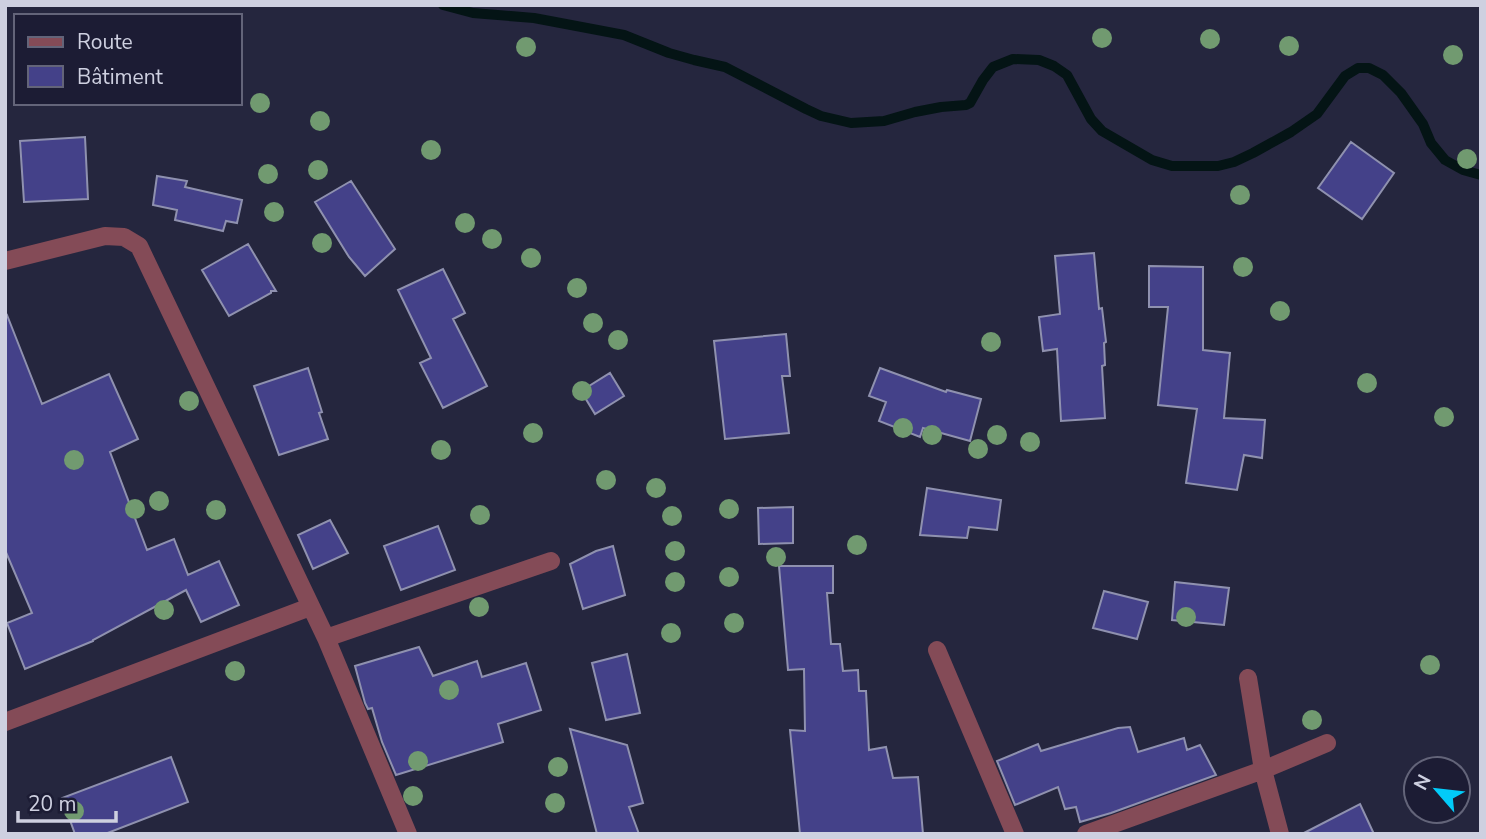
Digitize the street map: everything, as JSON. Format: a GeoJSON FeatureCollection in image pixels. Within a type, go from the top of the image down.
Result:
{"type":"FeatureCollection","features":[{"type":"Feature","properties":{"kind":"street"},"geometry":{"type":"LineString","coordinates":[[5,261],[105,236],[124,237],[139,246],[326,638],[408,834]]}},
{"type":"Feature","properties":{"kind":"street"},"geometry":{"type":"LineString","coordinates":[[326,638],[551,561]]}},
{"type":"Feature","properties":{"kind":"street"},"geometry":{"type":"LineString","coordinates":[[5,722],[310,607]]}},
{"type":"Feature","properties":{"kind":"street"},"geometry":{"type":"LineString","coordinates":[[937,650],[1015,834]]}},
{"type":"Feature","properties":{"kind":"street"},"geometry":{"type":"LineString","coordinates":[[1248,678],[1263,770],[1280,834]]}},
{"type":"Feature","properties":{"kind":"street"},"geometry":{"type":"LineString","coordinates":[[1086,834],[1263,770],[1327,743]]}},
{"type":"Feature","properties":{"kind":"building"},"geometry":{"type":"Polygon","coordinates":[[[85,137],[88,199],[24,202],[20,141],[85,137]]]}},
{"type":"Feature","properties":{"kind":"building"},"geometry":{"type":"Polygon","coordinates":[[[1351,142],[1394,173],[1362,219],[1318,188],[1351,142]]]}},
{"type":"Feature","properties":{"kind":"building"},"geometry":{"type":"Polygon","coordinates":[[[157,176],[187,181],[185,187],[242,200],[237,223],[226,221],[223,231],[175,220],[177,210],[153,205],[157,176]]]}},
{"type":"Feature","properties":{"kind":"building"},"geometry":{"type":"Polygon","coordinates":[[[351,181],[395,249],[365,276],[349,257],[315,202],[351,181]]]}},
{"type":"Feature","properties":{"kind":"building"},"geometry":{"type":"Polygon","coordinates":[[[248,244],[276,291],[271,291],[229,316],[202,270],[248,244]]]}},
{"type":"Feature","properties":{"kind":"building"},"geometry":{"type":"Polygon","coordinates":[[[1094,253],[1099,309],[1102,308],[1106,342],[1105,365],[1102,366],[1105,418],[1061,421],[1057,349],[1043,351],[1039,317],[1060,314],[1055,256],[1094,253]]]}},
{"type":"Feature","properties":{"kind":"building"},"geometry":{"type":"Polygon","coordinates":[[[1149,266],[1203,267],[1203,350],[1230,353],[1224,418],[1265,420],[1262,458],[1244,455],[1237,490],[1186,483],[1197,409],[1158,405],[1168,307],[1149,307],[1149,266]]]}},
{"type":"Feature","properties":{"kind":"building"},"geometry":{"type":"Polygon","coordinates":[[[443,269],[465,313],[453,319],[487,386],[443,408],[420,363],[431,358],[398,290],[443,269]]]}},
{"type":"Feature","properties":{"kind":"building"},"geometry":{"type":"Polygon","coordinates":[[[7,315],[42,404],[109,374],[138,439],[110,452],[147,550],[174,539],[188,575],[219,561],[239,605],[201,622],[186,590],[93,641],[25,669],[7,623],[32,613],[5,550],[7,315]]]}},
{"type":"Feature","properties":{"kind":"building"},"geometry":{"type":"Polygon","coordinates":[[[786,334],[790,376],[782,376],[789,433],[725,439],[714,341],[786,334]]]}},
{"type":"Feature","properties":{"kind":"building"},"geometry":{"type":"Polygon","coordinates":[[[308,368],[328,439],[279,455],[254,386],[308,368]]]}},
{"type":"Feature","properties":{"kind":"building"},"geometry":{"type":"Polygon","coordinates":[[[880,368],[946,392],[947,390],[981,399],[970,441],[923,428],[920,437],[879,421],[886,402],[869,396],[880,368]]]}},
{"type":"Feature","properties":{"kind":"building"},"geometry":{"type":"Polygon","coordinates":[[[610,373],[624,396],[595,414],[581,391],[610,373]]]}},
{"type":"Feature","properties":{"kind":"building"},"geometry":{"type":"Polygon","coordinates":[[[927,488],[1001,500],[997,530],[969,527],[967,538],[920,535],[927,488]]]}},
{"type":"Feature","properties":{"kind":"building"},"geometry":{"type":"Polygon","coordinates":[[[793,507],[793,543],[759,544],[758,508],[793,507]]]}},
{"type":"Feature","properties":{"kind":"building"},"geometry":{"type":"Polygon","coordinates":[[[330,520],[348,553],[313,569],[298,535],[330,520]]]}},
{"type":"Feature","properties":{"kind":"building"},"geometry":{"type":"Polygon","coordinates":[[[438,526],[455,570],[401,590],[384,546],[438,526]]]}},
{"type":"Feature","properties":{"kind":"building"},"geometry":{"type":"Polygon","coordinates":[[[613,546],[625,595],[583,609],[570,564],[613,546]]]}},
{"type":"Feature","properties":{"kind":"building"},"geometry":{"type":"Polygon","coordinates":[[[779,566],[833,566],[833,593],[827,593],[831,644],[840,644],[843,671],[858,670],[859,691],[866,691],[869,750],[886,747],[893,778],[918,777],[923,834],[800,834],[790,730],[805,731],[804,669],[788,670],[779,566]]]}},
{"type":"Feature","properties":{"kind":"building"},"geometry":{"type":"Polygon","coordinates":[[[1175,582],[1229,588],[1224,625],[1172,620],[1175,582]]]}},
{"type":"Feature","properties":{"kind":"building"},"geometry":{"type":"Polygon","coordinates":[[[1104,591],[1148,602],[1137,639],[1093,628],[1104,591]]]}},
{"type":"Feature","properties":{"kind":"building"},"geometry":{"type":"Polygon","coordinates":[[[419,647],[433,676],[477,661],[482,677],[526,663],[541,710],[498,724],[503,742],[396,775],[372,708],[368,709],[365,703],[355,666],[419,647]]]}},
{"type":"Feature","properties":{"kind":"building"},"geometry":{"type":"Polygon","coordinates":[[[627,654],[640,713],[606,720],[592,663],[627,654]]]}},
{"type":"Feature","properties":{"kind":"building"},"geometry":{"type":"Polygon","coordinates":[[[1130,727],[1138,752],[1184,738],[1187,750],[1200,745],[1216,775],[1080,822],[1076,807],[1065,809],[1058,787],[1015,805],[997,761],[1038,744],[1041,751],[1118,728],[1130,727]]]}},
{"type":"Feature","properties":{"kind":"building"},"geometry":{"type":"Polygon","coordinates":[[[570,729],[627,745],[643,803],[629,807],[639,834],[597,834],[570,729]]]}},
{"type":"Feature","properties":{"kind":"building"},"geometry":{"type":"Polygon","coordinates":[[[171,757],[188,802],[105,834],[75,834],[62,798],[171,757]]]}},
{"type":"Feature","properties":{"kind":"building"},"geometry":{"type":"Polygon","coordinates":[[[1360,804],[1374,834],[1302,834],[1360,804]]]}},
{"type":"Feature","properties":{"kind":"waterway"},"geometry":{"type":"LineString","coordinates":[[443,5],[473,13],[534,18],[624,35],[669,53],[725,67],[821,116],[851,123],[884,121],[915,112],[966,105],[970,103],[993,67],[1013,59],[1039,60],[1067,75],[1091,119],[1102,131],[1152,160],[1172,166],[1218,166],[1253,153],[1317,114],[1345,76],[1358,68],[1369,68],[1383,75],[1401,93],[1423,124],[1431,143],[1445,160],[1463,170],[1481,175]]}}]}
